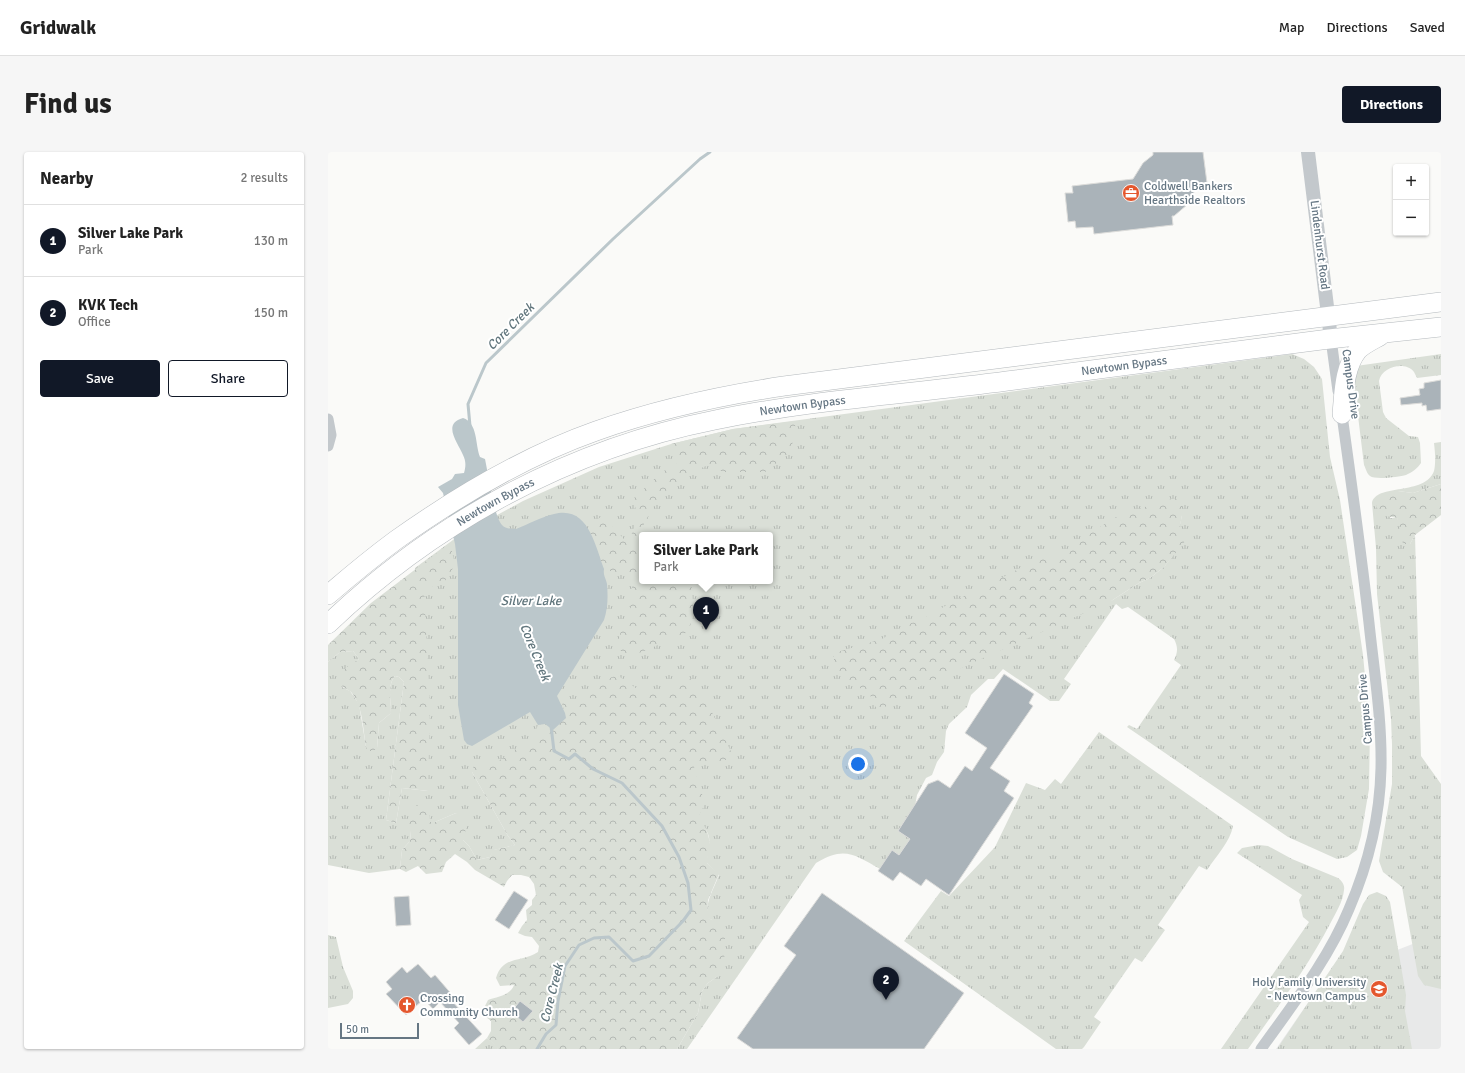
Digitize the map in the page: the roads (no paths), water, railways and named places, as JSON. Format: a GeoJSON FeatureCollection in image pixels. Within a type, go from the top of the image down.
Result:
{"type":"FeatureCollection","features":[{"type":"Feature","properties":{"kind":"highway","name":"Newtown Bypass"},"geometry":{"type":"LineString","coordinates":[[328,595],[396,540],[454,501],[514,467],[594,432],[632,419],[701,400],[799,384],[1441,302]]}},
{"type":"Feature","properties":{"kind":"highway","name":"Newtown Bypass"},"geometry":{"type":"LineString","coordinates":[[328,624],[382,576],[435,537],[515,490],[535,480],[594,455],[638,439],[713,420],[772,409],[1003,382],[1331,339],[1441,327]]}},
{"type":"Feature","properties":{"kind":"highway"},"geometry":{"type":"LineString","coordinates":[[1342,414],[1346,376],[1352,359],[1358,350],[1372,340],[1385,334]]}},
{"type":"Feature","properties":{"kind":"street","name":"Lindenhurst Road"},"geometry":{"type":"LineString","coordinates":[[1308,152],[1331,339]]}},
{"type":"Feature","properties":{"kind":"street","name":"Campus Drive"},"geometry":{"type":"LineString","coordinates":[[1261,1049],[1320,966],[1337,936],[1361,879],[1370,847],[1380,790],[1381,729],[1377,688],[1360,542],[1331,339]]}},
{"type":"Feature","properties":{"kind":"street"},"geometry":{"type":"LineString","coordinates":[[328,419],[331,434],[328,446]]}},
{"type":"Feature","properties":{"kind":"water","name":"Silver Lake"},"geometry":{"type":"Polygon","coordinates":[[[463,418],[471,424],[474,429],[478,452],[480,457],[485,459],[496,513],[502,525],[507,528],[516,529],[554,514],[566,513],[575,515],[588,529],[593,539],[604,569],[608,593],[604,620],[557,696],[566,718],[553,730],[545,724],[538,725],[530,712],[472,746],[467,744],[464,740],[458,705],[458,569],[455,544],[443,493],[438,487],[452,479],[455,474],[464,473],[465,459],[455,440],[452,429],[453,425],[457,421],[463,418]]]}},
{"type":"Feature","properties":{"kind":"waterway","name":"Core Creek"},"geometry":{"type":"LineString","coordinates":[[470,426],[468,404],[486,363],[613,239],[700,159],[710,152]]}},
{"type":"Feature","properties":{"kind":"waterway","name":"Core Creek"},"geometry":{"type":"LineString","coordinates":[[537,1049],[546,1034],[556,1025],[558,1001],[565,966],[579,945],[594,938],[609,937],[633,961],[649,956],[683,921],[691,910],[688,883],[679,857],[662,826],[622,783],[593,769],[575,754],[569,759],[554,751],[551,726]]}},
{"type":"Feature","properties":{"kind":"place","name":"Coldwell Bankers Hearthside Realtors"},"geometry":{"type":"Point","coordinates":[1131,193]}},
{"type":"Feature","properties":{"kind":"place","name":"Silver Lake Park"},"geometry":{"type":"Point","coordinates":[706,630]}},
{"type":"Feature","properties":{"kind":"place","name":"Holy Family University - Newtown Campus"},"geometry":{"type":"Point","coordinates":[1379,989]}},
{"type":"Feature","properties":{"kind":"place","name":"KVK Tech"},"geometry":{"type":"Point","coordinates":[886,1000]}},
{"type":"Feature","properties":{"kind":"place","name":"Crossing Community Church"},"geometry":{"type":"Point","coordinates":[407,1005]}}]}
